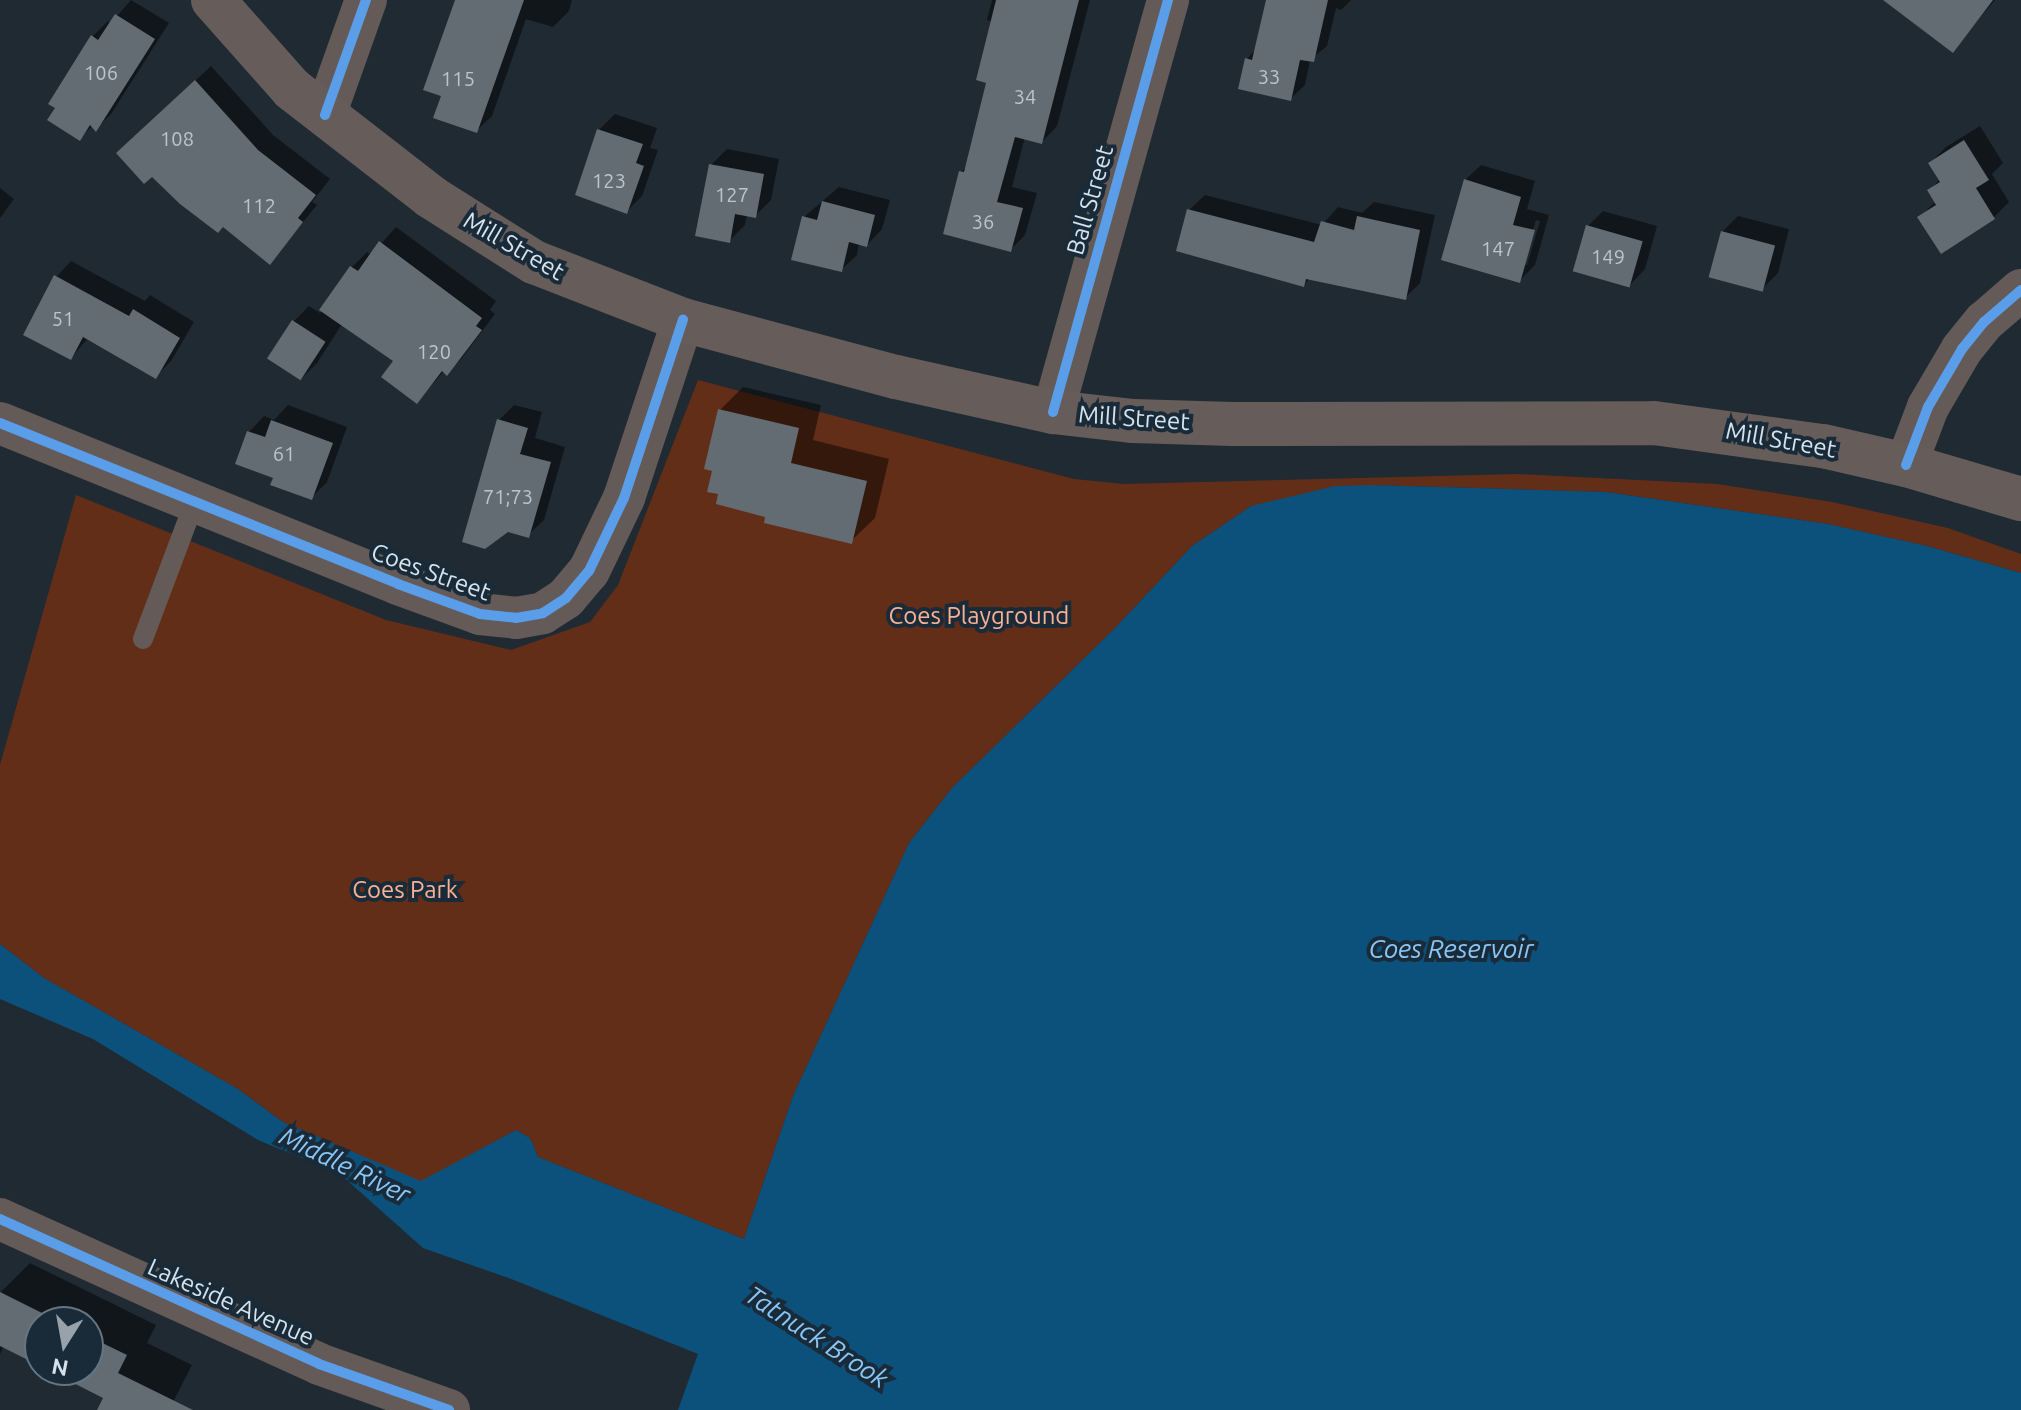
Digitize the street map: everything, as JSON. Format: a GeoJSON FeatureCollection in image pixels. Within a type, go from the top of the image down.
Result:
{"type":"FeatureCollection","features":[{"type":"Feature","properties":{"kind":"main road","name":"Mill Street"},"geometry":{"type":"LineString","coordinates":[[213,0],[292,89],[431,197],[534,262],[683,320],[896,377],[1053,412],[1133,421],[1233,424],[1654,423],[1767,436],[1906,465],[2021,499]]}},
{"type":"Feature","properties":{"kind":"street"},"geometry":{"type":"LineString","coordinates":[[325,115],[366,0]]}},
{"type":"Feature","properties":{"kind":"street","name":"Ball Street"},"geometry":{"type":"LineString","coordinates":[[1053,412],[1168,0]]}},
{"type":"Feature","properties":{"kind":"street"},"geometry":{"type":"LineString","coordinates":[[1906,465],[1928,407],[1956,358],[1984,322],[2021,290]]}},
{"type":"Feature","properties":{"kind":"street","name":"Coes Street"},"geometry":{"type":"LineString","coordinates":[[0,423],[480,614],[516,618],[543,613],[566,598],[589,571],[624,498],[683,320]]}},
{"type":"Feature","properties":{"kind":"street","name":"Lakeside Avenue"},"geometry":{"type":"LineString","coordinates":[[0,1219],[319,1364],[449,1410]]}},
{"type":"Feature","properties":{"kind":"lane"},"geometry":{"type":"LineString","coordinates":[[143,639],[195,501]]}},
{"type":"Feature","properties":{"kind":"green space","name":"Coes Park"},"geometry":{"type":"Polygon","coordinates":[[[698,380],[1074,479],[1124,484],[1518,474],[1717,484],[1832,502],[1948,528],[2021,554],[2021,573],[1927,546],[1828,524],[1606,492],[1373,485],[1251,506],[1192,546],[1115,628],[952,788],[909,843],[793,1096],[744,1239],[538,1157],[530,1138],[516,1130],[421,1182],[283,1122],[238,1089],[44,978],[0,944],[0,765],[76,495],[386,620],[511,650],[590,622],[618,585],[698,380]]]}},
{"type":"Feature","properties":{"kind":"water","name":"Coes Reservoir"},"geometry":{"type":"Polygon","coordinates":[[[1335,486],[1606,492],[1828,524],[1927,546],[2021,573],[2021,1410],[678,1410],[698,1354],[514,1280],[423,1248],[340,1174],[258,1140],[93,1039],[0,999],[0,944],[44,978],[238,1089],[283,1122],[421,1181],[516,1130],[530,1138],[538,1157],[744,1239],[793,1096],[909,843],[952,788],[1115,628],[1192,546],[1251,506],[1335,486]]]}},
{"type":"Feature","properties":{"kind":"building"},"geometry":{"type":"Polygon","coordinates":[[[455,0],[524,0],[477,133],[433,118],[441,96],[423,90],[455,0]]]}},
{"type":"Feature","properties":{"kind":"building"},"geometry":{"type":"Polygon","coordinates":[[[996,0],[1079,0],[1042,144],[1015,137],[997,202],[1023,208],[1011,252],[943,234],[959,171],[964,172],[986,83],[976,80],[996,0]]]}},
{"type":"Feature","properties":{"kind":"building"},"geometry":{"type":"Polygon","coordinates":[[[1266,0],[1328,0],[1314,62],[1300,60],[1291,101],[1238,89],[1245,58],[1252,60],[1266,0]]]}},
{"type":"Feature","properties":{"kind":"building"},"geometry":{"type":"Polygon","coordinates":[[[1883,0],[1993,0],[1953,53],[1883,0]]]}},
{"type":"Feature","properties":{"kind":"building"},"geometry":{"type":"Polygon","coordinates":[[[115,14],[155,39],[96,132],[90,125],[80,141],[47,120],[55,108],[48,104],[91,35],[98,40],[115,14]]]}},
{"type":"Feature","properties":{"kind":"building"},"geometry":{"type":"Polygon","coordinates":[[[195,80],[258,150],[316,195],[298,218],[303,222],[270,265],[223,227],[218,233],[180,204],[152,177],[144,184],[116,153],[195,80]]]}},
{"type":"Feature","properties":{"kind":"building"},"geometry":{"type":"Polygon","coordinates":[[[597,129],[643,144],[636,163],[644,166],[627,214],[575,195],[597,129]]]}},
{"type":"Feature","properties":{"kind":"building"},"geometry":{"type":"Polygon","coordinates":[[[1964,140],[1989,180],[1976,188],[1995,219],[1941,254],[1917,217],[1936,205],[1927,190],[1940,182],[1928,163],[1964,140]]]}},
{"type":"Feature","properties":{"kind":"building"},"geometry":{"type":"Polygon","coordinates":[[[709,164],[764,174],[756,218],[735,214],[730,243],[695,236],[709,164]]]}},
{"type":"Feature","properties":{"kind":"building"},"geometry":{"type":"Polygon","coordinates":[[[1464,179],[1521,197],[1513,225],[1535,230],[1520,283],[1441,260],[1464,179]]]}},
{"type":"Feature","properties":{"kind":"building"},"geometry":{"type":"Polygon","coordinates":[[[822,201],[875,215],[867,247],[849,242],[842,272],[791,260],[802,216],[817,220],[822,201]]]}},
{"type":"Feature","properties":{"kind":"building"},"geometry":{"type":"Polygon","coordinates":[[[1187,209],[1314,242],[1321,221],[1354,230],[1357,216],[1420,230],[1406,300],[1306,279],[1304,287],[1176,251],[1187,209]]]}},
{"type":"Feature","properties":{"kind":"building"},"geometry":{"type":"Polygon","coordinates":[[[1586,225],[1643,241],[1629,287],[1573,271],[1586,225]]]}},
{"type":"Feature","properties":{"kind":"building"},"geometry":{"type":"Polygon","coordinates":[[[1721,231],[1775,245],[1763,292],[1709,277],[1721,231]]]}},
{"type":"Feature","properties":{"kind":"building"},"geometry":{"type":"Polygon","coordinates":[[[379,241],[482,318],[476,326],[482,330],[447,376],[442,371],[417,404],[381,377],[393,361],[319,310],[350,266],[358,271],[379,241]]]}},
{"type":"Feature","properties":{"kind":"building"},"geometry":{"type":"Polygon","coordinates":[[[54,275],[129,316],[133,309],[180,338],[156,379],[83,337],[71,360],[23,335],[54,275]]]}},
{"type":"Feature","properties":{"kind":"building"},"geometry":{"type":"Polygon","coordinates":[[[292,320],[326,342],[300,380],[267,359],[292,320]]]}},
{"type":"Feature","properties":{"kind":"building"},"geometry":{"type":"Polygon","coordinates":[[[718,409],[799,428],[791,463],[867,481],[852,544],[764,523],[765,517],[716,504],[718,494],[707,492],[712,471],[704,469],[718,409]]]}},
{"type":"Feature","properties":{"kind":"building"},"geometry":{"type":"Polygon","coordinates":[[[497,419],[528,428],[520,454],[551,462],[529,538],[508,532],[485,549],[462,542],[497,419]]]}},
{"type":"Feature","properties":{"kind":"building"},"geometry":{"type":"Polygon","coordinates":[[[271,420],[333,443],[312,500],[270,485],[273,478],[235,464],[247,431],[265,437],[271,420]]]}},
{"type":"Feature","properties":{"kind":"building"},"geometry":{"type":"Polygon","coordinates":[[[0,1292],[28,1306],[24,1306],[24,1358],[0,1346],[0,1292]]]}},
{"type":"Feature","properties":{"kind":"building"},"geometry":{"type":"Polygon","coordinates":[[[104,1344],[127,1355],[118,1373],[193,1410],[97,1410],[103,1398],[79,1386],[104,1386],[104,1344]]]}},
{"type":"Feature","properties":{"kind":"cycle path"},"geometry":{"type":"LineString","coordinates":[[325,115],[366,0]]}},
{"type":"Feature","properties":{"kind":"cycle path"},"geometry":{"type":"LineString","coordinates":[[1053,412],[1168,0]]}},
{"type":"Feature","properties":{"kind":"cycle path"},"geometry":{"type":"LineString","coordinates":[[1906,465],[1928,407],[1962,349],[1984,322],[2021,290]]}},
{"type":"Feature","properties":{"kind":"cycle path"},"geometry":{"type":"LineString","coordinates":[[0,423],[398,584],[480,614],[516,618],[543,613],[566,598],[589,571],[624,498],[683,320]]}},
{"type":"Feature","properties":{"kind":"cycle path"},"geometry":{"type":"LineString","coordinates":[[0,1219],[319,1364],[449,1410]]}},
{"type":"Feature","properties":{"kind":"park label","name":"Coes Playground"},"geometry":{"type":"Point","coordinates":[979,616]}},
{"type":"Feature","properties":{"kind":"water label","name":"Middle River"},"geometry":{"type":"Point","coordinates":[345,1165]}},
{"type":"Feature","properties":{"kind":"water label","name":"Tatnuck Brook"},"geometry":{"type":"Point","coordinates":[817,1337]}}]}
